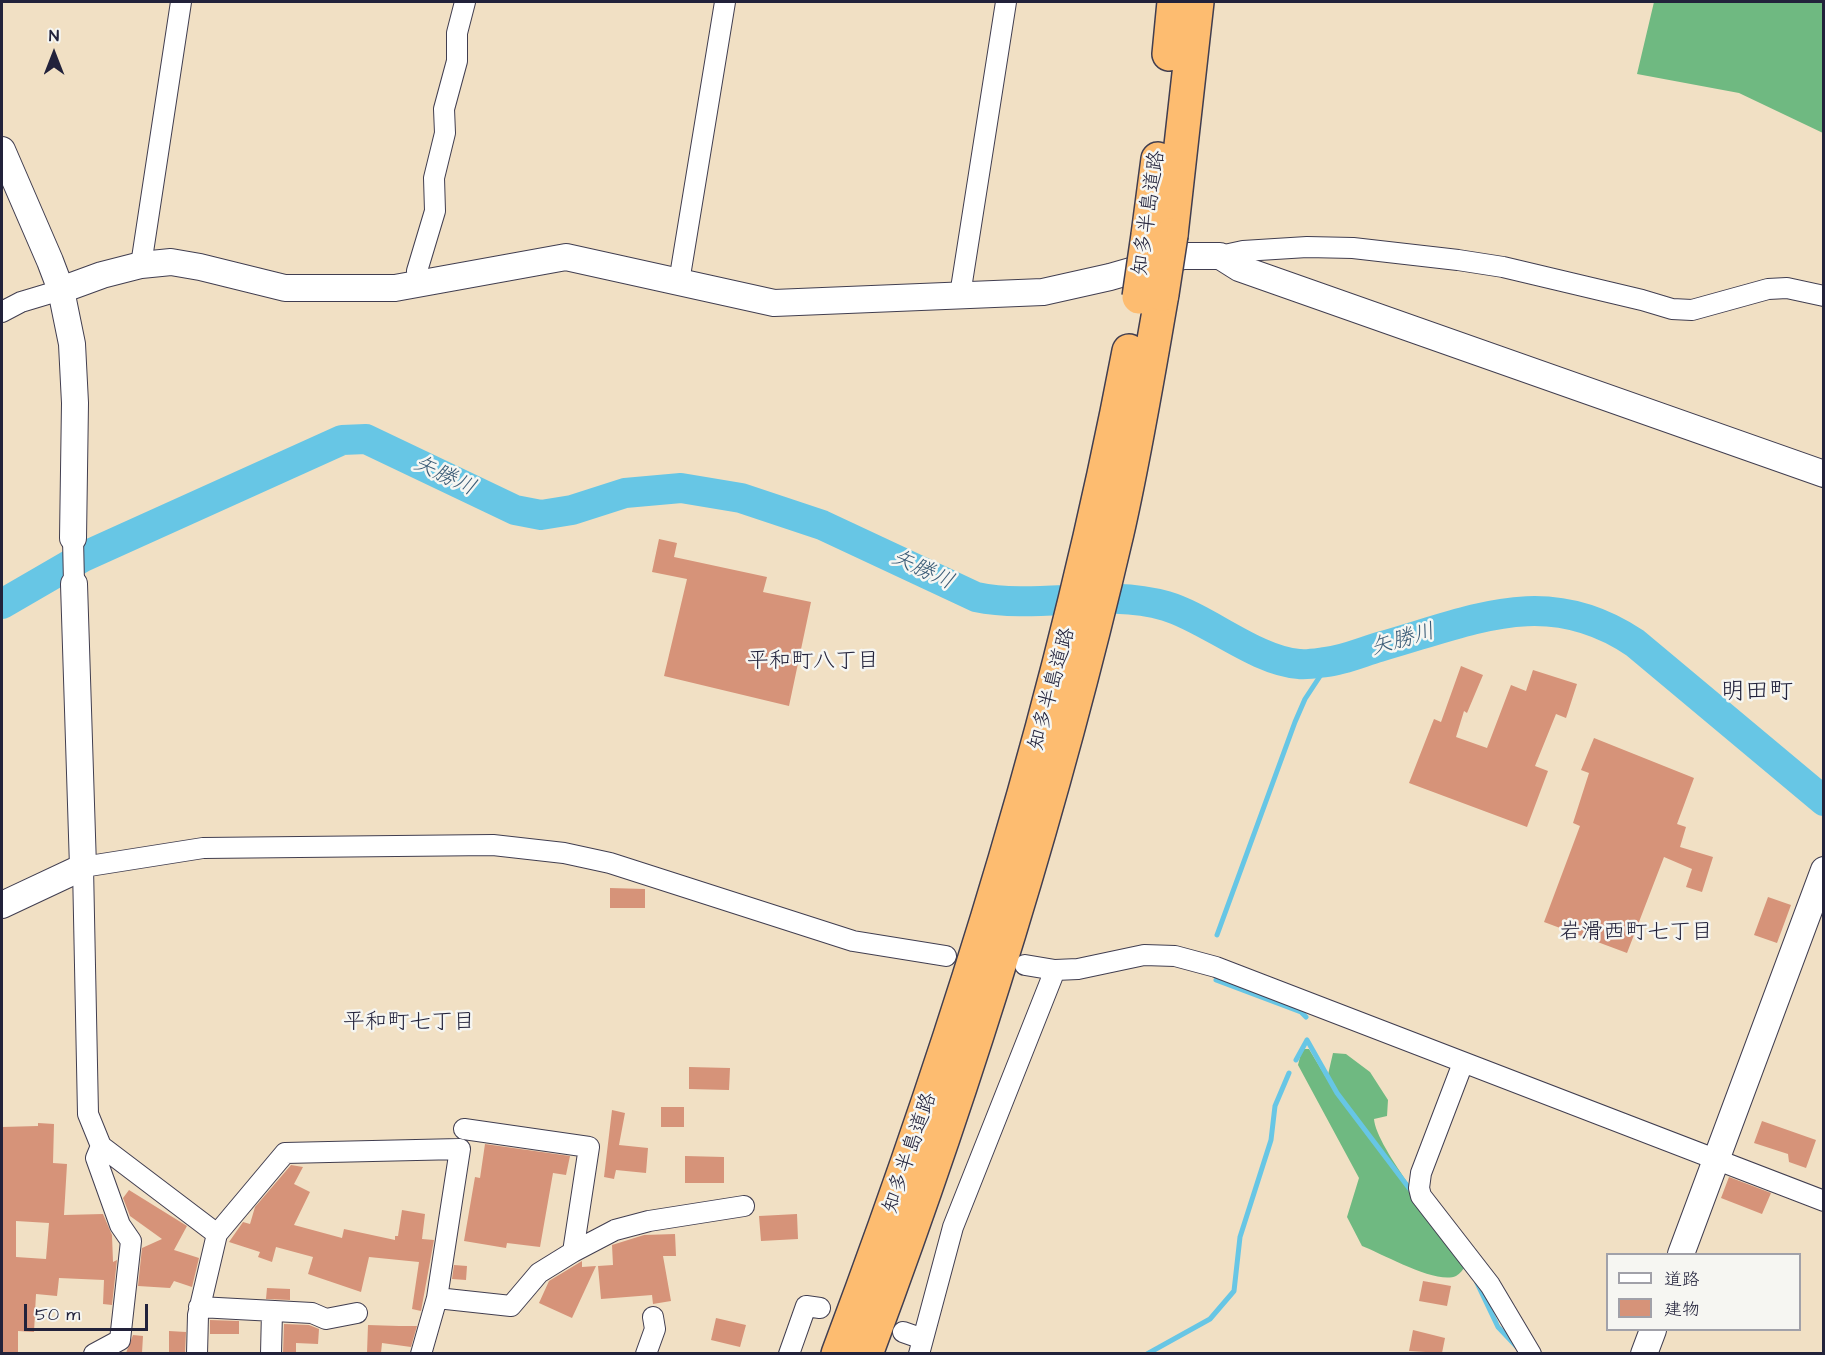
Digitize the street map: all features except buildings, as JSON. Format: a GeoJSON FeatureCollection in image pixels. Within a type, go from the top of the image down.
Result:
{"type":"FeatureCollection","features":[{"type":"Feature","properties":{"kind":"highway","name":"知多半島道路"},"geometry":{"type":"LineString","coordinates":[[1159,235],[1164,112],[1174,2]]}},
{"type":"Feature","properties":{"kind":"highway","name":"知多半島道路"},"geometry":{"type":"LineString","coordinates":[[867,1353],[909,1239],[1004,951],[1106,529],[1150,295],[1197,2]]}},
{"type":"Feature","properties":{"kind":"highway","name":"知多半島道路"},"geometry":{"type":"LineString","coordinates":[[838,1353],[889,1215],[1072,666]]}},
{"type":"Feature","properties":{"kind":"highway"},"geometry":{"type":"LineString","coordinates":[[892,1343],[915,1263],[909,1239]]}},
{"type":"Feature","properties":{"kind":"street"},"geometry":{"type":"LineString","coordinates":[[141,265],[181,2]]}},
{"type":"Feature","properties":{"kind":"street"},"geometry":{"type":"LineString","coordinates":[[419,286],[417,271],[435,211],[434,178],[445,133],[444,109],[457,62],[457,33],[465,2]]}},
{"type":"Feature","properties":{"kind":"street"},"geometry":{"type":"LineString","coordinates":[[679,282],[725,2]]}},
{"type":"Feature","properties":{"kind":"street"},"geometry":{"type":"LineString","coordinates":[[960,295],[1006,2]]}},
{"type":"Feature","properties":{"kind":"street"},"geometry":{"type":"LineString","coordinates":[[2,150],[37,227],[60,290],[72,344],[75,403],[73,538],[88,1114],[101,1146],[217,1234]]}},
{"type":"Feature","properties":{"kind":"street"},"geometry":{"type":"LineString","coordinates":[[2,312],[21,302],[102,275],[141,265],[171,262],[285,288],[395,288],[419,286],[566,256],[774,303],[1043,292],[1110,277],[1183,256],[1220,256],[1243,251],[1307,247],[1353,248],[1503,267],[1672,309],[1692,310],[1768,289],[1787,288],[1824,296]]}},
{"type":"Feature","properties":{"kind":"street"},"geometry":{"type":"LineString","coordinates":[[1220,256],[1239,268],[1824,474]]}},
{"type":"Feature","properties":{"kind":"street"},"geometry":{"type":"LineString","coordinates":[[2,905],[83,867],[203,848],[493,845],[564,853],[610,863],[853,941],[946,956]]}},
{"type":"Feature","properties":{"kind":"street"},"geometry":{"type":"LineString","coordinates":[[1681,1253],[1824,870]]}},
{"type":"Feature","properties":{"kind":"street"},"geometry":{"type":"LineString","coordinates":[[1025,965],[1054,970],[1078,969],[1144,955],[1175,956],[1216,968],[1824,1201]]}},
{"type":"Feature","properties":{"kind":"street"},"geometry":{"type":"LineString","coordinates":[[892,1343],[921,1346],[953,1227],[1054,970]]}},
{"type":"Feature","properties":{"kind":"street"},"geometry":{"type":"LineString","coordinates":[[1463,1063],[1420,1173],[1419,1188],[1421,1196],[1490,1285],[1531,1353]]}},
{"type":"Feature","properties":{"kind":"street"},"geometry":{"type":"LineString","coordinates":[[464,1129],[589,1147],[573,1252]]}},
{"type":"Feature","properties":{"kind":"street"},"geometry":{"type":"LineString","coordinates":[[94,1353],[120,1347],[131,1241],[120,1225],[96,1158],[101,1146]]}},
{"type":"Feature","properties":{"kind":"street"},"geometry":{"type":"LineString","coordinates":[[197,1353],[199,1307],[217,1234],[285,1153],[460,1149],[437,1298],[421,1353]]}},
{"type":"Feature","properties":{"kind":"street"},"geometry":{"type":"LineString","coordinates":[[437,1298],[511,1306],[539,1274],[573,1252],[615,1230],[649,1221],[744,1206]]}},
{"type":"Feature","properties":{"kind":"street"},"geometry":{"type":"LineString","coordinates":[[789,1353],[806,1306],[820,1308]]}},
{"type":"Feature","properties":{"kind":"street"},"geometry":{"type":"LineString","coordinates":[[199,1307],[312,1313],[327,1319],[357,1313]]}},
{"type":"Feature","properties":{"kind":"street"},"geometry":{"type":"LineString","coordinates":[[271,1353],[272,1311]]}},
{"type":"Feature","properties":{"kind":"street"},"geometry":{"type":"LineString","coordinates":[[646,1353],[655,1329],[653,1317]]}},
{"type":"Feature","properties":{"kind":"street"},"geometry":{"type":"LineString","coordinates":[[1644,1353],[1652,1331]]}},
{"type":"Feature","properties":{"kind":"green space"},"geometry":{"type":"Polygon","coordinates":[[[1654,2],[1823,2],[1823,133],[1739,93],[1637,74],[1654,2]]]}},
{"type":"Feature","properties":{"kind":"green space"},"geometry":{"type":"Polygon","coordinates":[[[1302,1049],[1309,1049],[1327,1079],[1333,1053],[1346,1054],[1370,1072],[1388,1100],[1387,1116],[1374,1119],[1378,1132],[1398,1168],[1463,1257],[1466,1266],[1456,1276],[1447,1278],[1423,1273],[1362,1246],[1347,1217],[1359,1178],[1298,1065],[1302,1049]]]}},
{"type":"Feature","properties":{"kind":"waterway","name":"矢勝川"},"geometry":{"type":"LineString","coordinates":[[2,604],[83,557],[342,440],[366,439],[515,510],[541,515],[572,510],[625,493],[681,488],[741,498],[822,525],[976,597],[1023,601],[1095,599],[1143,601],[1182,612],[1266,655],[1299,664],[1339,660],[1477,618],[1539,611],[1571,615],[1602,625],[1635,643],[1824,801]]}},
{"type":"Feature","properties":{"kind":"waterway"},"geometry":{"type":"LineString","coordinates":[[1217,935],[1295,722],[1305,699],[1330,661]]}},
{"type":"Feature","properties":{"kind":"waterway"},"geometry":{"type":"LineString","coordinates":[[1216,980],[1301,1012],[1306,1017]]}},
{"type":"Feature","properties":{"kind":"waterway"},"geometry":{"type":"LineString","coordinates":[[1307,1040],[1337,1093],[1412,1192]]}},
{"type":"Feature","properties":{"kind":"waterway"},"geometry":{"type":"LineString","coordinates":[[1296,1060],[1307,1040]]}},
{"type":"Feature","properties":{"kind":"waterway"},"geometry":{"type":"LineString","coordinates":[[1147,1354],[1210,1319],[1234,1291],[1240,1237],[1271,1140],[1275,1106],[1289,1073]]}},
{"type":"Feature","properties":{"kind":"waterway"},"geometry":{"type":"LineString","coordinates":[[1477,1283],[1498,1327],[1516,1346]]}},
{"type":"Feature","properties":{"kind":"district","name":"平和町八丁目"},"geometry":{"type":"Point","coordinates":[813,662]}},
{"type":"Feature","properties":{"kind":"district","name":"明田町"},"geometry":{"type":"Point","coordinates":[1757,693]}},
{"type":"Feature","properties":{"kind":"district","name":"岩滑西町七丁目"},"geometry":{"type":"Point","coordinates":[1636,933]}},
{"type":"Feature","properties":{"kind":"district","name":"平和町七丁目"},"geometry":{"type":"Point","coordinates":[409,1023]}}]}
